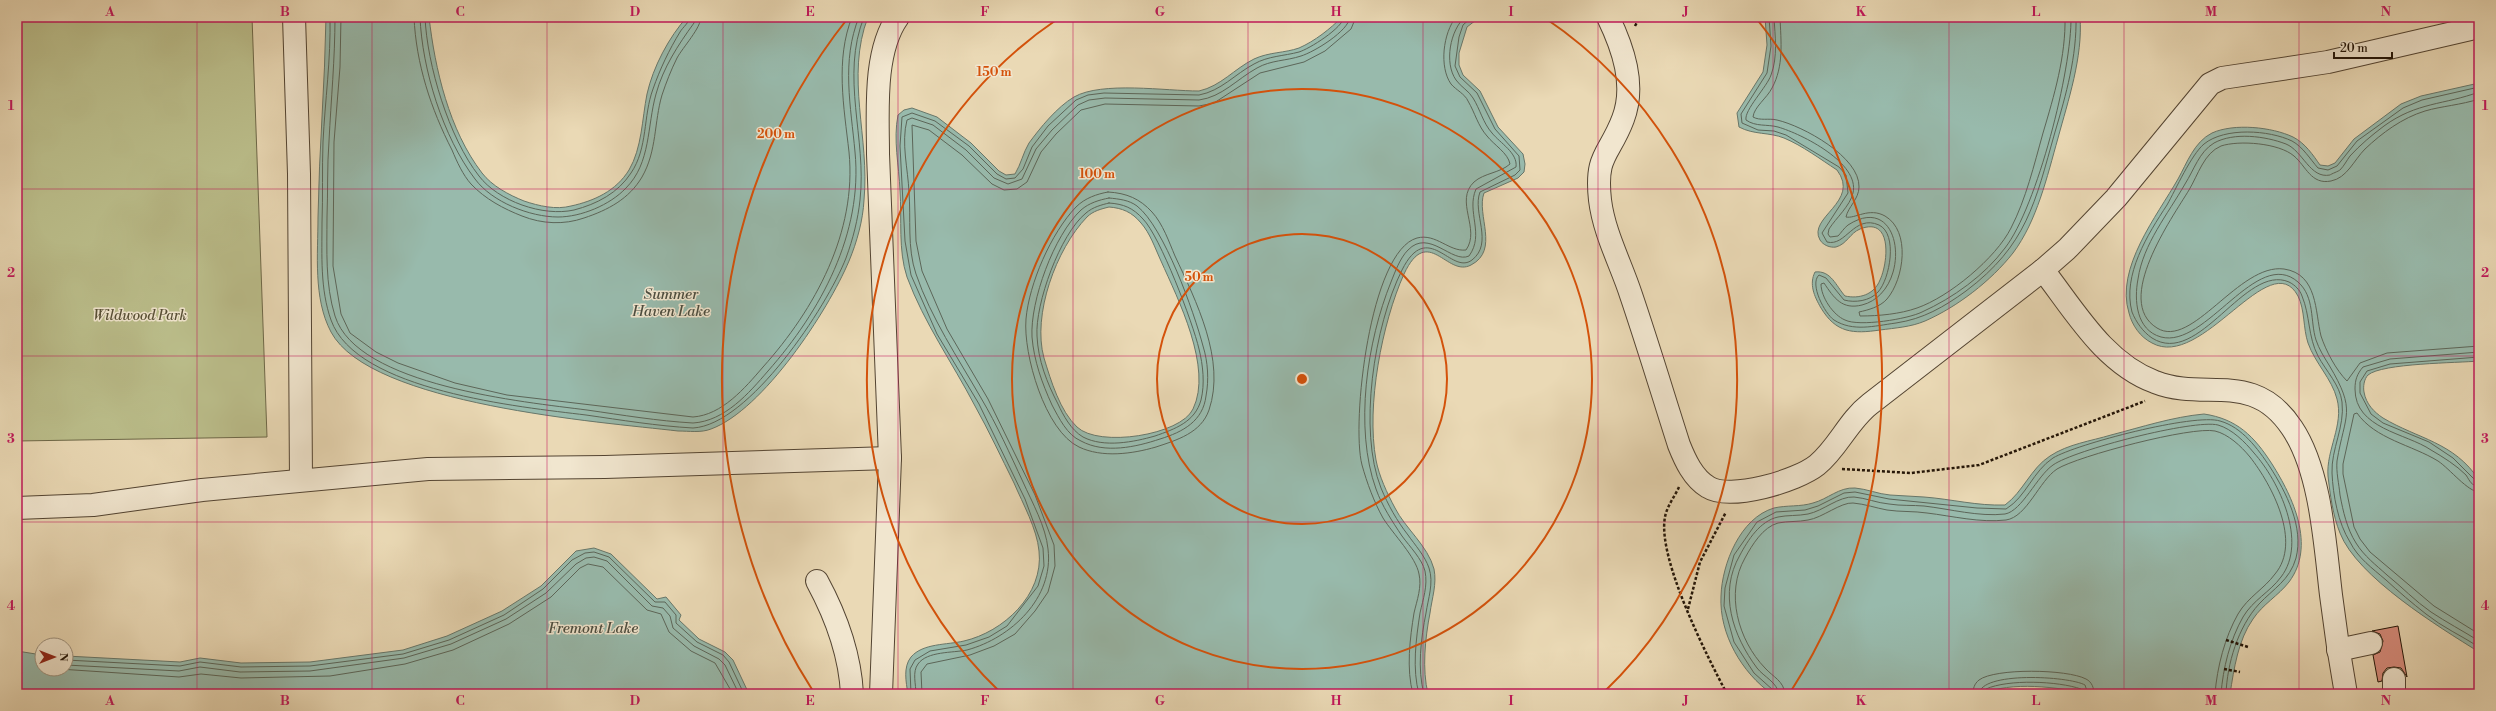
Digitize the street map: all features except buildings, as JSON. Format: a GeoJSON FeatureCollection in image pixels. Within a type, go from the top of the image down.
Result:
{"type":"FeatureCollection","features":[{"type":"Feature","properties":{"kind":"street"},"geometry":{"type":"LineString","coordinates":[[294,17],[299,189],[301,480]]}},
{"type":"Feature","properties":{"kind":"street"},"geometry":{"type":"LineString","coordinates":[[881,694],[890,458],[878,154],[878,106],[884,48],[889,33],[898,17]]}},
{"type":"Feature","properties":{"kind":"street"},"geometry":{"type":"LineString","coordinates":[[1608,17],[1624,56],[1628,100],[1622,120],[1607,146],[1599,169],[1602,213],[1632,296],[1679,445],[1686,460],[1698,479],[1708,487],[1722,492],[1738,493],[1787,480],[1816,466],[1864,408],[2068,249],[2116,198],[2210,84],[2222,78],[2328,62],[2479,27]]}},
{"type":"Feature","properties":{"kind":"street"},"geometry":{"type":"LineString","coordinates":[[2043,270],[2098,341],[2120,363],[2163,385],[2227,390],[2252,395],[2270,405],[2285,418],[2298,438],[2313,479],[2324,535],[2338,650],[2346,694]]}},
{"type":"Feature","properties":{"kind":"street"},"geometry":{"type":"LineString","coordinates":[[17,508],[93,505],[202,490],[428,469],[597,467],[890,458]]}},
{"type":"Feature","properties":{"kind":"street"},"geometry":{"type":"LineString","coordinates":[[817,581],[830,605],[846,651],[852,694]]}},
{"type":"Feature","properties":{"kind":"street"},"geometry":{"type":"LineString","coordinates":[[2338,650],[2371,643]]}},
{"type":"Feature","properties":{"kind":"path"},"geometry":{"type":"LineString","coordinates":[[1816,466],[1901,473],[1944,471],[1971,466],[2013,453],[2150,399]]}},
{"type":"Feature","properties":{"kind":"path"},"geometry":{"type":"LineString","coordinates":[[1686,460],[1682,481],[1665,516],[1665,542],[1688,611],[1727,694]]}},
{"type":"Feature","properties":{"kind":"path"},"geometry":{"type":"LineString","coordinates":[[1688,611],[1700,562],[1738,493]]}},
{"type":"Feature","properties":{"kind":"path"},"geometry":{"type":"LineString","coordinates":[[2226,640],[2248,647]]}},
{"type":"Feature","properties":{"kind":"path"},"geometry":{"type":"LineString","coordinates":[[2224,669],[2240,672]]}},
{"type":"Feature","properties":{"kind":"green space","name":"Wildwood Park"},"geometry":{"type":"Polygon","coordinates":[[[17,17],[252,17],[267,437],[17,441],[17,17]]]}},
{"type":"Feature","properties":{"kind":"water","name":"Summer Haven Lake"},"geometry":{"type":"Polygon","coordinates":[[[326,17],[429,17],[435,57],[445,98],[452,118],[470,156],[486,178],[507,193],[530,203],[559,208],[580,204],[604,194],[618,184],[629,170],[637,152],[647,94],[653,73],[668,43],[687,17],[868,17],[861,40],[858,85],[865,177],[861,223],[855,246],[849,261],[826,306],[792,357],[752,402],[731,418],[711,429],[699,431],[678,431],[597,422],[490,406],[438,393],[391,377],[354,357],[331,332],[321,305],[319,290],[319,192],[326,17]]]}},
{"type":"Feature","properties":{"kind":"water"},"geometry":{"type":"Polygon","coordinates":[[[1342,17],[1480,17],[1467,27],[1459,53],[1459,65],[1463,75],[1480,91],[1498,127],[1523,154],[1525,164],[1524,172],[1518,178],[1484,193],[1482,202],[1486,241],[1484,251],[1480,259],[1471,265],[1462,267],[1454,265],[1438,255],[1429,252],[1421,253],[1413,260],[1404,274],[1396,294],[1389,316],[1378,365],[1373,415],[1373,439],[1377,466],[1395,508],[1404,523],[1427,553],[1435,575],[1435,586],[1425,654],[1425,674],[1428,694],[908,694],[906,685],[906,670],[908,661],[916,652],[936,645],[964,641],[979,636],[1006,620],[1018,609],[1028,596],[1035,582],[1039,567],[1039,551],[1033,525],[1014,483],[980,415],[930,326],[907,277],[901,245],[900,191],[896,143],[898,115],[904,110],[912,108],[937,117],[971,143],[999,171],[1006,175],[1015,174],[1033,137],[1055,112],[1074,97],[1086,92],[1117,88],[1199,91],[1207,89],[1254,59],[1265,55],[1294,50],[1311,42],[1342,17]],[[1109,207],[1089,215],[1076,230],[1066,246],[1049,283],[1041,322],[1041,341],[1044,358],[1053,386],[1066,413],[1077,427],[1088,433],[1103,437],[1139,436],[1157,432],[1173,426],[1185,418],[1193,409],[1198,392],[1199,374],[1191,334],[1184,314],[1150,236],[1138,219],[1126,211],[1109,207]]]}},
{"type":"Feature","properties":{"kind":"water"},"geometry":{"type":"Polygon","coordinates":[[[1765,17],[2080,17],[2079,48],[2074,79],[2050,168],[2035,213],[2029,227],[2013,253],[1984,283],[1961,301],[1937,315],[1914,325],[1862,332],[1846,330],[1839,327],[1833,323],[1821,308],[1816,299],[1812,286],[1815,272],[1821,272],[1829,276],[1845,296],[1856,297],[1866,295],[1877,285],[1883,272],[1886,253],[1885,243],[1883,235],[1878,229],[1871,227],[1860,229],[1840,246],[1829,247],[1825,245],[1820,240],[1818,232],[1821,224],[1839,200],[1843,191],[1843,181],[1837,170],[1791,141],[1773,135],[1745,130],[1739,127],[1737,113],[1763,72],[1767,45],[1765,17]]]}},
{"type":"Feature","properties":{"kind":"water"},"geometry":{"type":"Polygon","coordinates":[[[2479,83],[2479,361],[2421,364],[2376,371],[2368,375],[2365,381],[2364,392],[2369,404],[2380,416],[2447,449],[2469,467],[2479,480],[2479,652],[2422,615],[2381,583],[2363,567],[2349,550],[2340,533],[2334,512],[2328,476],[2328,466],[2337,428],[2339,409],[2335,392],[2308,343],[2302,307],[2298,296],[2286,284],[2270,285],[2253,295],[2213,327],[2192,340],[2171,347],[2152,343],[2140,334],[2130,317],[2126,296],[2128,278],[2140,243],[2192,153],[2200,142],[2212,133],[2242,127],[2275,131],[2293,137],[2301,142],[2320,165],[2328,166],[2335,163],[2354,139],[2401,104],[2421,96],[2479,83]]]}},
{"type":"Feature","properties":{"kind":"water"},"geometry":{"type":"Polygon","coordinates":[[[2204,414],[2216,416],[2226,420],[2244,430],[2258,445],[2280,477],[2294,506],[2301,538],[2301,553],[2297,568],[2289,582],[2266,604],[2248,627],[2237,655],[2230,694],[2086,694],[2049,687],[2020,686],[1994,690],[1984,694],[1772,694],[1751,675],[1734,651],[1728,638],[1721,610],[1722,583],[1729,557],[1735,544],[1752,521],[1762,513],[1774,508],[1813,503],[1849,488],[1890,495],[2005,505],[2017,494],[2032,473],[2043,461],[2064,448],[2180,417],[2204,414]]]}},
{"type":"Feature","properties":{"kind":"water","name":"Fremont Lake"},"geometry":{"type":"Polygon","coordinates":[[[594,548],[611,554],[657,599],[666,597],[681,615],[679,620],[699,639],[725,652],[733,660],[749,694],[17,694],[17,651],[34,654],[34,677],[74,677],[74,656],[180,662],[200,658],[241,663],[310,662],[403,650],[447,636],[502,611],[541,586],[576,551],[594,548]]]}}]}
